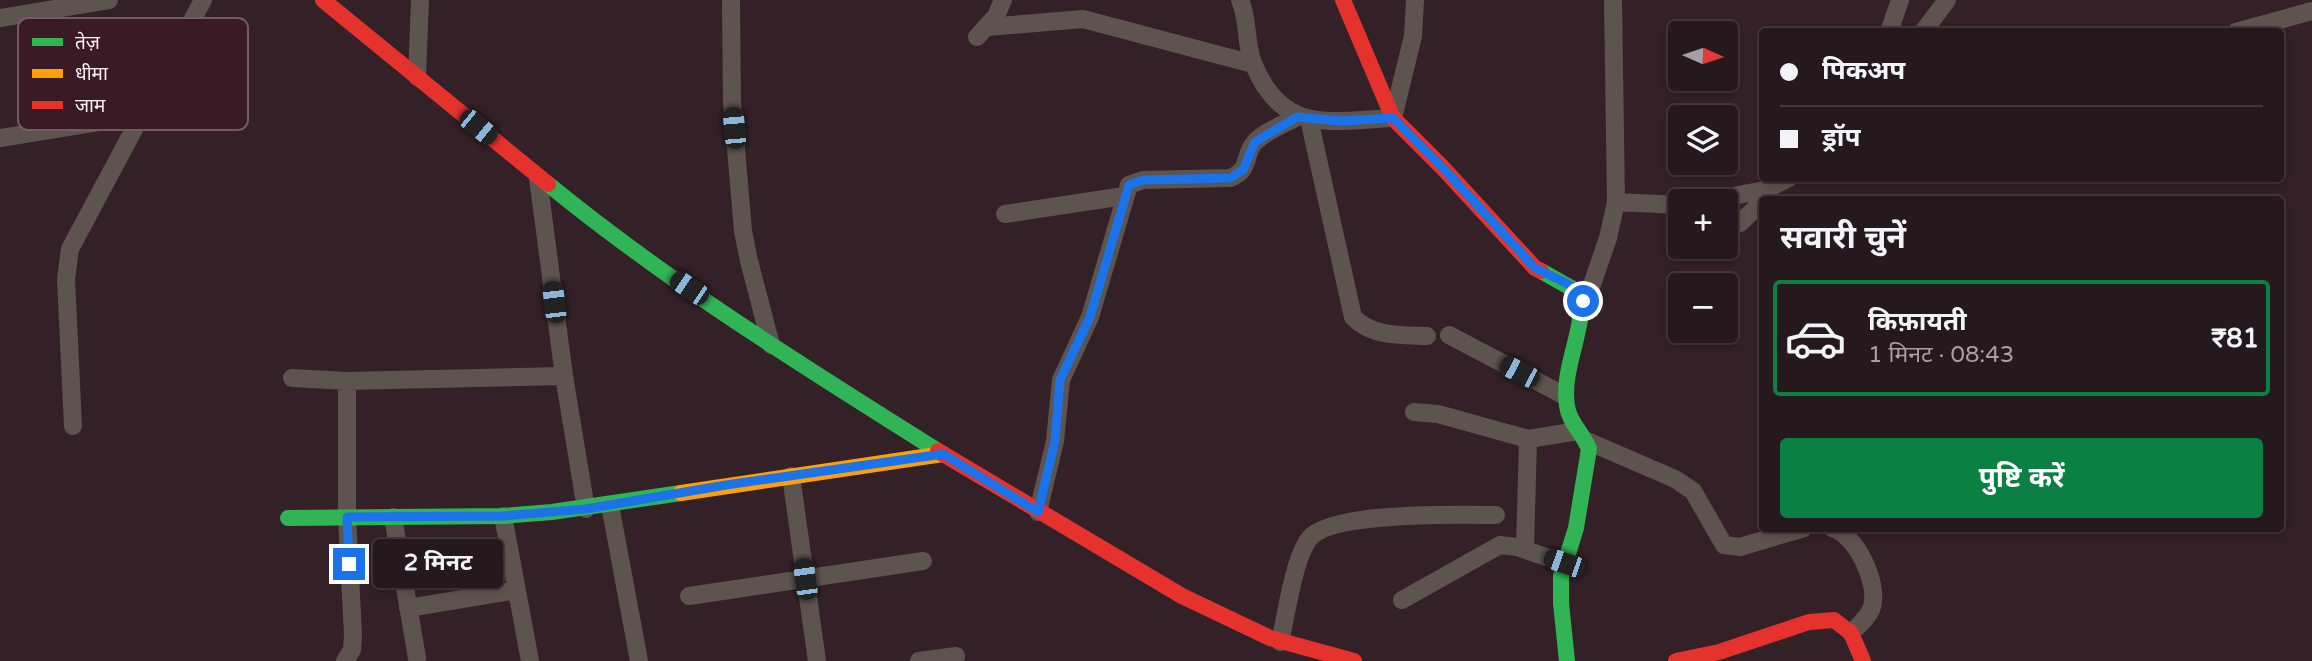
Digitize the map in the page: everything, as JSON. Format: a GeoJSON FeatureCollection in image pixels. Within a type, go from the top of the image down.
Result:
{"type":"FeatureCollection","features":[{"type":"Feature","properties":{"kind":"street"},"geometry":{"type":"LineString","coordinates":[[0,18],[110,0]]}},
{"type":"Feature","properties":{"kind":"street"},"geometry":{"type":"LineString","coordinates":[[193,18],[203,0]]}},
{"type":"Feature","properties":{"kind":"street"},"geometry":{"type":"LineString","coordinates":[[323,0],[538,177],[650,262],[771,345],[943,454],[1182,596],[1280,642],[1354,661]]}},
{"type":"Feature","properties":{"kind":"street"},"geometry":{"type":"LineString","coordinates":[[417,77],[420,0]]}},
{"type":"Feature","properties":{"kind":"street"},"geometry":{"type":"LineString","coordinates":[[731,0],[732,102],[743,232],[748,261],[771,345]]}},
{"type":"Feature","properties":{"kind":"street"},"geometry":{"type":"LineString","coordinates":[[1003,0],[982,32],[1083,19],[1253,64]]}},
{"type":"Feature","properties":{"kind":"street"},"geometry":{"type":"LineString","coordinates":[[1240,0],[1247,23],[1253,64],[1272,97],[1303,118],[1353,317],[1362,327],[1378,332],[1427,336]]}},
{"type":"Feature","properties":{"kind":"street"},"geometry":{"type":"LineString","coordinates":[[1343,0],[1393,118],[1535,268],[1572,286],[1580,293],[1583,310]]}},
{"type":"Feature","properties":{"kind":"street"},"geometry":{"type":"LineString","coordinates":[[1393,118],[1413,36],[1415,0]]}},
{"type":"Feature","properties":{"kind":"street"},"geometry":{"type":"LineString","coordinates":[[1567,661],[1560,589],[1564,563],[1576,528],[1589,458],[1582,436],[1569,418],[1565,396],[1583,310],[1608,238],[1616,202],[1613,0]]}},
{"type":"Feature","properties":{"kind":"street"},"geometry":{"type":"LineString","coordinates":[[1890,28],[1900,0]]}},
{"type":"Feature","properties":{"kind":"street"},"geometry":{"type":"LineString","coordinates":[[1926,28],[1947,0]]}},
{"type":"Feature","properties":{"kind":"street"},"geometry":{"type":"LineString","coordinates":[[2250,28],[2312,11]]}},
{"type":"Feature","properties":{"kind":"street"},"geometry":{"type":"LineString","coordinates":[[1038,512],[1055,441],[1060,380],[1090,317],[1129,185],[1143,180],[1230,178],[1238,175],[1247,163],[1255,142],[1303,118],[1393,118]]}},
{"type":"Feature","properties":{"kind":"street"},"geometry":{"type":"LineString","coordinates":[[0,138],[47,130]]}},
{"type":"Feature","properties":{"kind":"street"},"geometry":{"type":"LineString","coordinates":[[73,426],[67,263],[75,237],[133,130]]}},
{"type":"Feature","properties":{"kind":"street"},"geometry":{"type":"LineString","coordinates":[[538,177],[564,376],[586,509]]}},
{"type":"Feature","properties":{"kind":"street"},"geometry":{"type":"LineString","coordinates":[[1738,195],[1773,191]]}},
{"type":"Feature","properties":{"kind":"street"},"geometry":{"type":"LineString","coordinates":[[1005,214],[1124,196]]}},
{"type":"Feature","properties":{"kind":"street"},"geometry":{"type":"LineString","coordinates":[[1616,202],[1668,208]]}},
{"type":"Feature","properties":{"kind":"street"},"geometry":{"type":"LineString","coordinates":[[1738,222],[1759,206]]}},
{"type":"Feature","properties":{"kind":"street"},"geometry":{"type":"LineString","coordinates":[[1448,335],[1565,396]]}},
{"type":"Feature","properties":{"kind":"street"},"geometry":{"type":"LineString","coordinates":[[292,378],[347,381],[564,376]]}},
{"type":"Feature","properties":{"kind":"street"},"geometry":{"type":"LineString","coordinates":[[345,661],[352,650],[353,635],[347,517],[347,381]]}},
{"type":"Feature","properties":{"kind":"street"},"geometry":{"type":"LineString","coordinates":[[1414,412],[1438,414],[1528,439],[1582,436],[1675,479],[1693,491],[1724,545],[1740,547],[1791,532]]}},
{"type":"Feature","properties":{"kind":"street"},"geometry":{"type":"LineString","coordinates":[[1525,550],[1528,439]]}},
{"type":"Feature","properties":{"kind":"street"},"geometry":{"type":"LineString","coordinates":[[288,518],[503,516],[586,509],[943,454]]}},
{"type":"Feature","properties":{"kind":"street"},"geometry":{"type":"LineString","coordinates":[[791,476],[817,661]]}},
{"type":"Feature","properties":{"kind":"street"},"geometry":{"type":"LineString","coordinates":[[610,505],[639,661]]}},
{"type":"Feature","properties":{"kind":"street"},"geometry":{"type":"LineString","coordinates":[[1280,642],[1300,556],[1309,538],[1317,531],[1328,526],[1392,518],[1496,515]]}},
{"type":"Feature","properties":{"kind":"street"},"geometry":{"type":"LineString","coordinates":[[503,516],[530,661]]}},
{"type":"Feature","properties":{"kind":"street"},"geometry":{"type":"LineString","coordinates":[[393,517],[417,658]]}},
{"type":"Feature","properties":{"kind":"street"},"geometry":{"type":"LineString","coordinates":[[1839,532],[1849,538],[1859,551],[1873,594],[1868,616],[1851,633]]}},
{"type":"Feature","properties":{"kind":"street"},"geometry":{"type":"LineString","coordinates":[[1402,600],[1500,545],[1564,563]]}},
{"type":"Feature","properties":{"kind":"street"},"geometry":{"type":"LineString","coordinates":[[689,596],[923,561]]}},
{"type":"Feature","properties":{"kind":"street"},"geometry":{"type":"LineString","coordinates":[[408,608],[517,590]]}},
{"type":"Feature","properties":{"kind":"street"},"geometry":{"type":"LineString","coordinates":[[1676,661],[1719,652],[1809,622],[1834,621],[1851,633],[1863,661]]}},
{"type":"Feature","properties":{"kind":"street"},"geometry":{"type":"LineString","coordinates":[[919,661],[956,656]]}},
{"type":"Feature","properties":{"kind":"traffic: fast"},"geometry":{"type":"LineString","coordinates":[[548,184],[594,221],[690,290],[938,451]]}},
{"type":"Feature","properties":{"kind":"traffic: fast"},"geometry":{"type":"LineString","coordinates":[[1541,271],[1580,293],[1581,307],[1566,392],[1570,418],[1589,449],[1576,528],[1561,576],[1567,661]]}},
{"type":"Feature","properties":{"kind":"traffic: fast"},"geometry":{"type":"LineString","coordinates":[[288,518],[503,516],[552,512],[681,493]]}},
{"type":"Feature","properties":{"kind":"traffic: slow"},"geometry":{"type":"LineString","coordinates":[[681,493],[943,454]]}},
{"type":"Feature","properties":{"kind":"traffic: jam"},"geometry":{"type":"LineString","coordinates":[[323,0],[548,184]]}},
{"type":"Feature","properties":{"kind":"traffic: jam"},"geometry":{"type":"LineString","coordinates":[[1343,0],[1393,118],[1535,268],[1541,271]]}},
{"type":"Feature","properties":{"kind":"traffic: jam"},"geometry":{"type":"LineString","coordinates":[[938,451],[1182,596],[1270,638],[1354,661]]}},
{"type":"Feature","properties":{"kind":"traffic: jam"},"geometry":{"type":"LineString","coordinates":[[1676,661],[1719,652],[1809,622],[1834,620],[1851,633],[1863,661]]}},
{"type":"Feature","properties":{"kind":"route"},"geometry":{"type":"LineString","coordinates":[[349,564],[347,517],[503,516],[586,509],[726,485],[943,454],[1038,512],[1055,441],[1060,380],[1090,317],[1129,185],[1143,180],[1230,178],[1238,175],[1247,163],[1255,142],[1297,117],[1341,121],[1393,118],[1535,268],[1572,286],[1580,293],[1583,301]]}}]}
